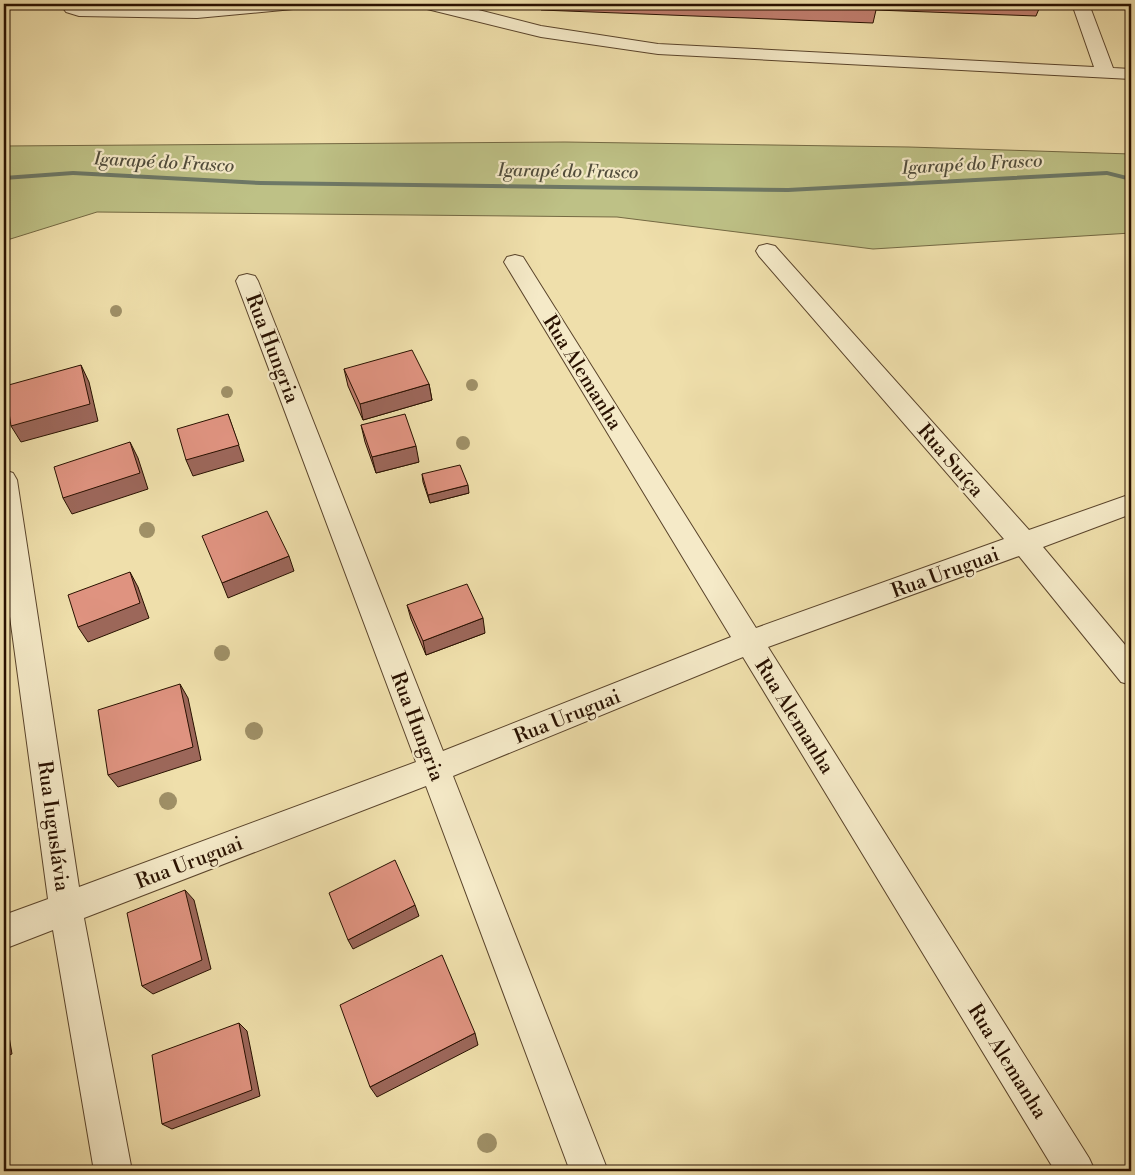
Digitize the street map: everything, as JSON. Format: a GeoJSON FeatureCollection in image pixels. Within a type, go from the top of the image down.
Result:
{"type":"FeatureCollection","features":[{"type":"Feature","properties":{"kind":"street"},"geometry":{"type":"LineString","coordinates":[[73,4],[72,8],[74,10],[196,13],[292,4]]}},
{"type":"Feature","properties":{"kind":"street"},"geometry":{"type":"LineString","coordinates":[[429,4],[504,23],[584,40],[658,49],[1131,74]]}},
{"type":"Feature","properties":{"kind":"street"},"geometry":{"type":"LineString","coordinates":[[1081,4],[1105,72]]}},
{"type":"Feature","properties":{"kind":"street","name":"Rua Suíça"},"geometry":{"type":"LineString","coordinates":[[767,251],[1024,544],[1131,673]]}},
{"type":"Feature","properties":{"kind":"street","name":"Rua Alemanha"},"geometry":{"type":"LineString","coordinates":[[515,262],[1076,1171]]}},
{"type":"Feature","properties":{"kind":"street","name":"Rua Hungria"},"geometry":{"type":"LineString","coordinates":[[247,281],[589,1171]]}},
{"type":"Feature","properties":{"kind":"street","name":"Rua Iuguslávia"},"geometry":{"type":"LineString","coordinates":[[4,480],[66,908],[113,1171]]}},
{"type":"Feature","properties":{"kind":"street","name":"Rua Uruguai"},"geometry":{"type":"LineString","coordinates":[[4,932],[434,769],[750,642],[1131,504]]}},
{"type":"Feature","properties":{"kind":"green space"},"geometry":{"type":"Polygon","coordinates":[[[565,142],[909,147],[1131,154],[1131,233],[873,249],[617,217],[97,212],[4,241],[4,146],[565,142]]]}},
{"type":"Feature","properties":{"kind":"building"},"geometry":{"type":"Polygon","coordinates":[[[796,4],[876,4],[877,7],[796,4]]]}},
{"type":"Feature","properties":{"kind":"building"},"geometry":{"type":"Polygon","coordinates":[[[412,350],[429,384],[360,404],[344,369],[412,350]]]}},
{"type":"Feature","properties":{"kind":"building"},"geometry":{"type":"Polygon","coordinates":[[[81,365],[90,404],[11,426],[5,386],[81,365]]]}},
{"type":"Feature","properties":{"kind":"building"},"geometry":{"type":"Polygon","coordinates":[[[228,414],[239,445],[186,460],[177,429],[228,414]]]}},
{"type":"Feature","properties":{"kind":"building"},"geometry":{"type":"Polygon","coordinates":[[[405,414],[416,446],[372,457],[361,425],[405,414]]]}},
{"type":"Feature","properties":{"kind":"building"},"geometry":{"type":"Polygon","coordinates":[[[130,442],[140,473],[63,498],[54,467],[130,442]]]}},
{"type":"Feature","properties":{"kind":"building"},"geometry":{"type":"Polygon","coordinates":[[[460,465],[468,485],[428,495],[422,474],[460,465]]]}},
{"type":"Feature","properties":{"kind":"building"},"geometry":{"type":"Polygon","coordinates":[[[267,511],[289,556],[222,583],[202,536],[267,511]]]}},
{"type":"Feature","properties":{"kind":"building"},"geometry":{"type":"Polygon","coordinates":[[[130,572],[140,603],[78,627],[68,595],[130,572]]]}},
{"type":"Feature","properties":{"kind":"building"},"geometry":{"type":"Polygon","coordinates":[[[467,584],[483,618],[423,641],[407,605],[467,584]]]}},
{"type":"Feature","properties":{"kind":"building"},"geometry":{"type":"Polygon","coordinates":[[[180,684],[193,747],[108,775],[98,710],[180,684]]]}},
{"type":"Feature","properties":{"kind":"building"},"geometry":{"type":"Polygon","coordinates":[[[395,860],[415,905],[348,940],[329,893],[395,860]]]}},
{"type":"Feature","properties":{"kind":"building"},"geometry":{"type":"Polygon","coordinates":[[[185,890],[202,960],[142,986],[127,913],[185,890]]]}},
{"type":"Feature","properties":{"kind":"building"},"geometry":{"type":"Polygon","coordinates":[[[442,955],[475,1033],[370,1087],[340,1005],[442,955]]]}},
{"type":"Feature","properties":{"kind":"building"},"geometry":{"type":"Polygon","coordinates":[[[239,1023],[252,1090],[162,1124],[152,1055],[239,1023]]]}},
{"type":"Feature","properties":{"kind":"waterway","name":"Igarapé do Frasco"},"geometry":{"type":"LineString","coordinates":[[4,178],[73,173],[261,183],[788,190],[1107,173],[1131,179]]}}]}
